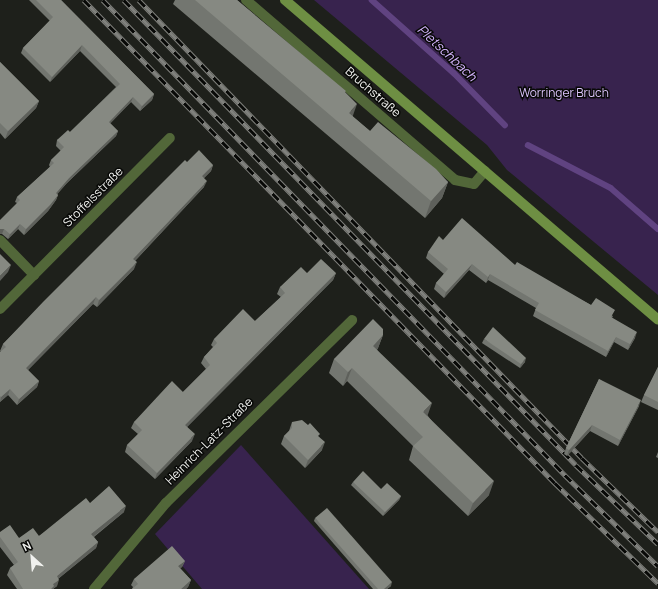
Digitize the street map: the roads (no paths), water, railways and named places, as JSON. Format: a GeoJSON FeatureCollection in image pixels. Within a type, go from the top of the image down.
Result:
{"type":"FeatureCollection","features":[{"type":"Feature","properties":{"kind":"main road","name":"Bruchstraße"},"geometry":{"type":"LineString","coordinates":[[285,0],[658,320]]}},
{"type":"Feature","properties":{"kind":"street","name":"Bruchstraße"},"geometry":{"type":"LineString","coordinates":[[246,0],[455,180],[474,184],[485,171]]}},
{"type":"Feature","properties":{"kind":"street","name":"Stoffelsstraße"},"geometry":{"type":"LineString","coordinates":[[0,309],[170,138]]}},
{"type":"Feature","properties":{"kind":"street"},"geometry":{"type":"LineString","coordinates":[[0,240],[34,275]]}},
{"type":"Feature","properties":{"kind":"street","name":"Heinrich-Latz-Straße"},"geometry":{"type":"LineString","coordinates":[[94,589],[166,503],[352,320]]}},
{"type":"Feature","properties":{"kind":"waterway","name":"Pletschbach"},"geometry":{"type":"LineString","coordinates":[[372,0],[454,73],[505,125]]}},
{"type":"Feature","properties":{"kind":"waterway","name":"Pletschbach"},"geometry":{"type":"LineString","coordinates":[[528,145],[611,188],[658,229]]}},
{"type":"Feature","properties":{"kind":"railway"},"geometry":{"type":"LineString","coordinates":[[84,0],[555,483],[658,583]]}},
{"type":"Feature","properties":{"kind":"railway"},"geometry":{"type":"LineString","coordinates":[[103,0],[565,475],[658,566]]}},
{"type":"Feature","properties":{"kind":"railway"},"geometry":{"type":"LineString","coordinates":[[124,0],[576,465],[658,544]]}},
{"type":"Feature","properties":{"kind":"railway"},"geometry":{"type":"LineString","coordinates":[[139,0],[582,458],[658,532]]}},
{"type":"Feature","properties":{"kind":"park label","name":"Worringer Bruch"},"geometry":{"type":"Point","coordinates":[564,93]}}]}
